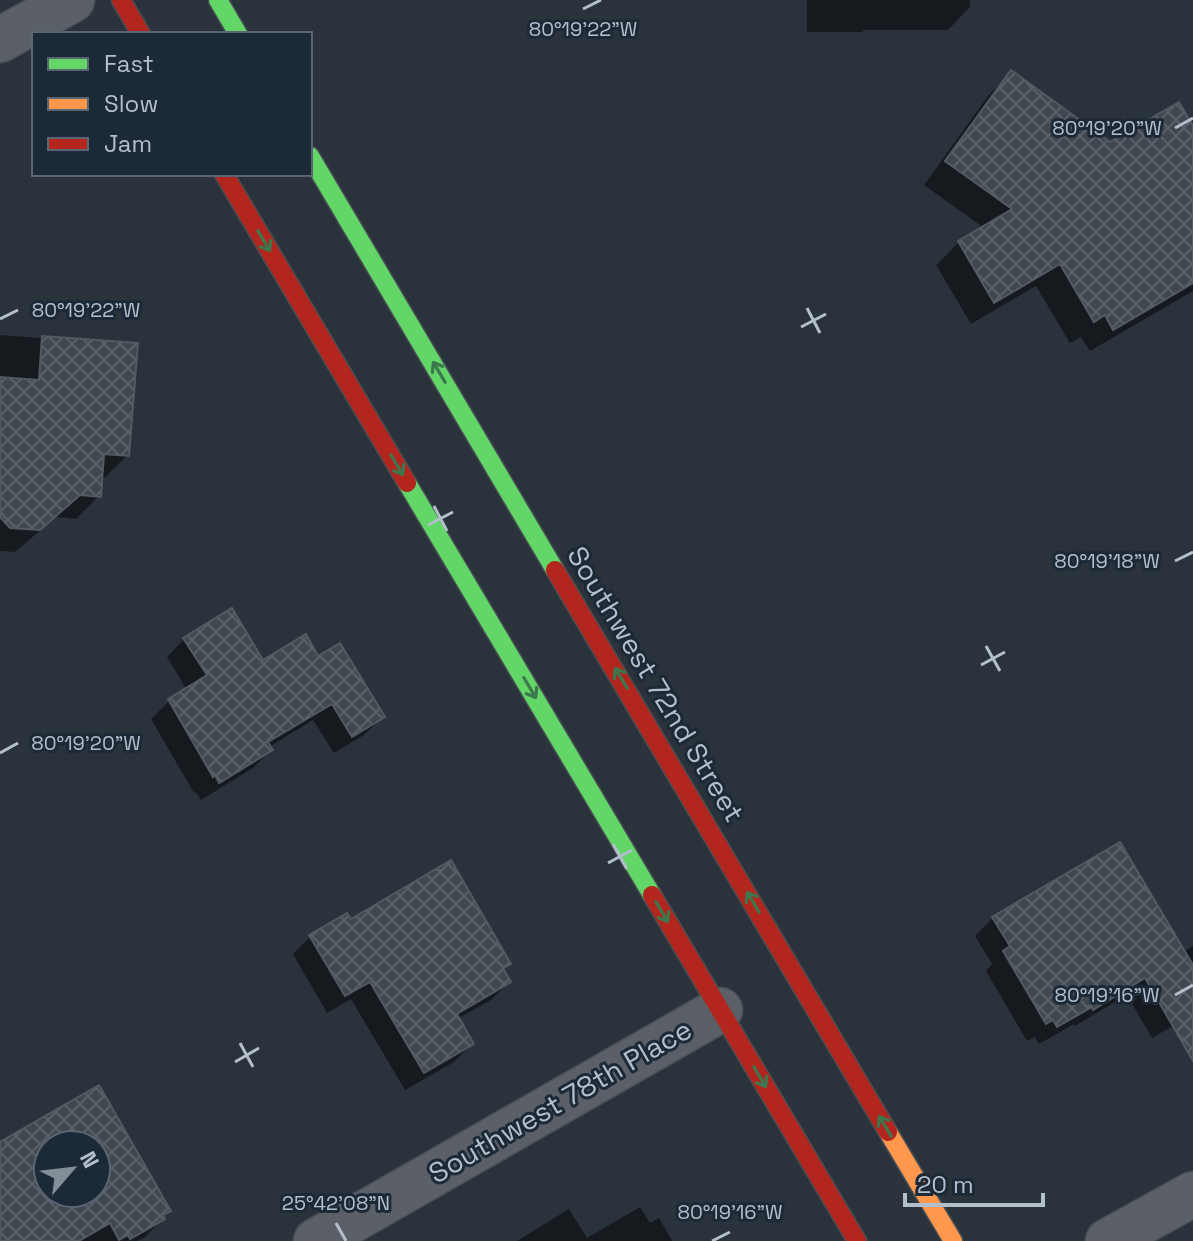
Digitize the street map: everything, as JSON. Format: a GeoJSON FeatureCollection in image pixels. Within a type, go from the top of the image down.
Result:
{"type":"FeatureCollection","features":[{"type":"Feature","properties":{"kind":"main road"},"geometry":{"type":"LineString","coordinates":[[121,0],[140,32]]}},
{"type":"Feature","properties":{"kind":"main road"},"geometry":{"type":"LineString","coordinates":[[218,0],[237,32]]}},
{"type":"Feature","properties":{"kind":"main road","name":"Southwest 72nd Street"},"geometry":{"type":"LineString","coordinates":[[312,159],[953,1241]]}},
{"type":"Feature","properties":{"kind":"main road"},"geometry":{"type":"LineString","coordinates":[[225,176],[857,1241]]}},
{"type":"Feature","properties":{"kind":"street"},"geometry":{"type":"LineString","coordinates":[[0,40],[72,0]]}},
{"type":"Feature","properties":{"kind":"street","name":"Southwest 78th Place"},"geometry":{"type":"LineString","coordinates":[[316,1241],[720,1010]]}},
{"type":"Feature","properties":{"kind":"street"},"geometry":{"type":"LineString","coordinates":[[1108,1241],[1193,1194]]}},
{"type":"Feature","properties":{"kind":"building"},"geometry":{"type":"Polygon","coordinates":[[[1011,70],[1110,142],[1179,102],[1193,126],[1193,283],[1113,330],[1105,315],[1094,322],[1060,264],[994,303],[958,241],[1012,209],[945,161],[1011,70]]]}},
{"type":"Feature","properties":{"kind":"building"},"geometry":{"type":"Polygon","coordinates":[[[42,336],[138,343],[129,456],[104,454],[101,497],[80,495],[40,530],[10,528],[0,517],[0,377],[39,380],[42,336]]]}},
{"type":"Feature","properties":{"kind":"building"},"geometry":{"type":"Polygon","coordinates":[[[232,608],[263,660],[306,634],[318,656],[340,643],[385,717],[352,737],[332,704],[268,742],[273,750],[219,783],[168,699],[207,675],[183,638],[232,608]]]}},
{"type":"Feature","properties":{"kind":"building"},"geometry":{"type":"Polygon","coordinates":[[[1120,842],[1193,965],[1193,1061],[1145,978],[1093,1010],[1092,1007],[1057,1027],[1053,1020],[1046,1024],[1003,951],[1010,946],[992,917],[1120,842]]]}},
{"type":"Feature","properties":{"kind":"building"},"geometry":{"type":"Polygon","coordinates":[[[451,860],[511,964],[503,968],[511,982],[457,1014],[474,1044],[424,1073],[370,982],[345,996],[309,935],[347,913],[351,919],[451,860]]]}},
{"type":"Feature","properties":{"kind":"building"},"geometry":{"type":"Polygon","coordinates":[[[99,1085],[171,1211],[163,1215],[165,1219],[130,1239],[128,1235],[119,1240],[110,1223],[79,1241],[0,1241],[0,1142],[99,1085]]]}},
{"type":"Feature","properties":{"kind":"traffic: fast"},"geometry":{"type":"LineString","coordinates":[[218,0],[237,32]]}},
{"type":"Feature","properties":{"kind":"traffic: fast"},"geometry":{"type":"LineString","coordinates":[[312,159],[555,570]]}},
{"type":"Feature","properties":{"kind":"traffic: fast"},"geometry":{"type":"LineString","coordinates":[[407,483],[652,895]]}},
{"type":"Feature","properties":{"kind":"traffic: slow"},"geometry":{"type":"LineString","coordinates":[[888,1132],[953,1241]]}},
{"type":"Feature","properties":{"kind":"traffic: jam"},"geometry":{"type":"LineString","coordinates":[[121,0],[140,32]]}},
{"type":"Feature","properties":{"kind":"traffic: jam"},"geometry":{"type":"LineString","coordinates":[[225,176],[407,483]]}},
{"type":"Feature","properties":{"kind":"traffic: jam"},"geometry":{"type":"LineString","coordinates":[[555,570],[888,1132]]}},
{"type":"Feature","properties":{"kind":"traffic: jam"},"geometry":{"type":"LineString","coordinates":[[652,895],[857,1241]]}}]}
